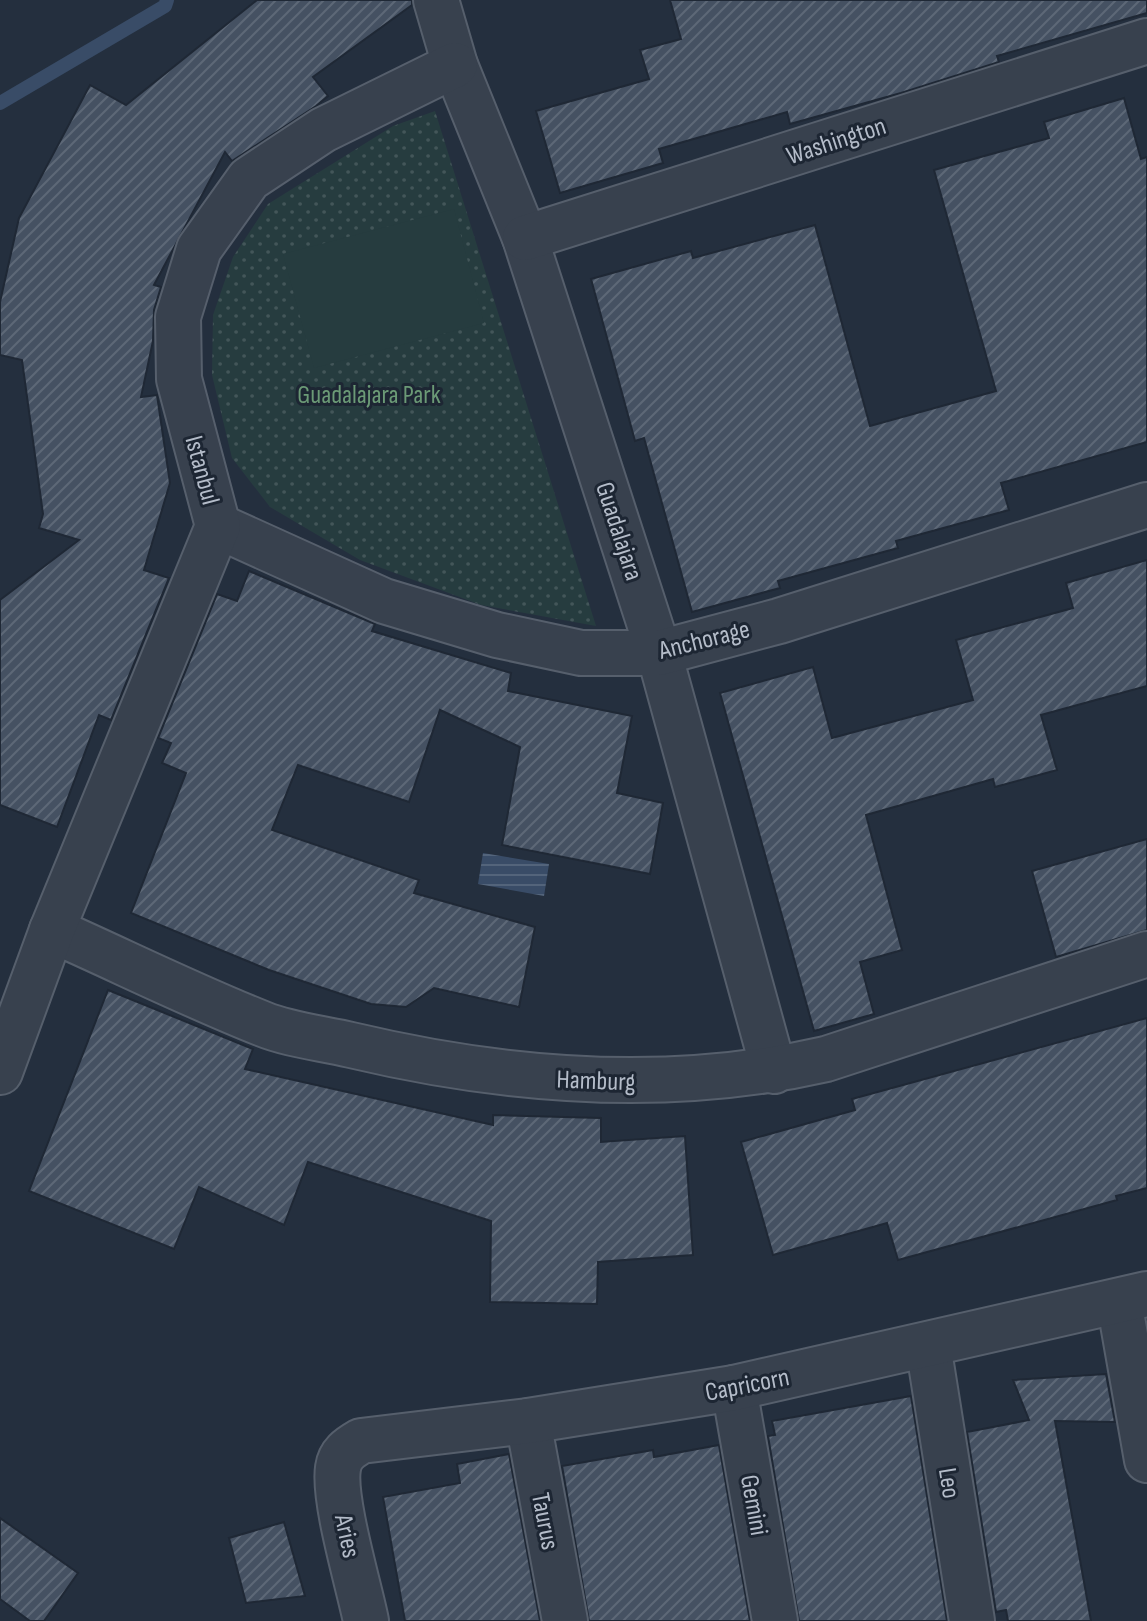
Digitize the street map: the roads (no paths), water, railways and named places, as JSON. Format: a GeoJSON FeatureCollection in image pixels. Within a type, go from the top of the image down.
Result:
{"type":"FeatureCollection","features":[{"type":"Feature","properties":{"kind":"street","name":"Guadalajara"},"geometry":{"type":"LineString","coordinates":[[436,0],[455,65],[525,238],[659,653],[774,1071]]}},
{"type":"Feature","properties":{"kind":"street","name":"Washington"},"geometry":{"type":"LineString","coordinates":[[525,238],[1147,41]]}},
{"type":"Feature","properties":{"kind":"street","name":"Istanbul"},"geometry":{"type":"LineString","coordinates":[[0,1072],[52,930],[218,526],[179,379],[178,317],[199,249],[249,179],[323,130],[455,65]]}},
{"type":"Feature","properties":{"kind":"street","name":"Anchorage"},"geometry":{"type":"LineString","coordinates":[[218,526],[384,601],[497,635],[581,653],[659,653],[779,621],[1147,505]]}},
{"type":"Feature","properties":{"kind":"street","name":"Hamburg"},"geometry":{"type":"LineString","coordinates":[[52,930],[265,1025],[396,1056],[549,1080],[649,1082],[774,1071],[826,1059],[1147,954]]}},
{"type":"Feature","properties":{"kind":"street","name":"Capricorn"},"geometry":{"type":"LineString","coordinates":[[344,1452],[361,1441],[380,1436],[528,1421],[734,1388],[1133,1298]]}},
{"type":"Feature","properties":{"kind":"street"},"geometry":{"type":"LineString","coordinates":[[1133,1298],[1147,1460]]}},
{"type":"Feature","properties":{"kind":"street","name":"Leo"},"geometry":{"type":"LineString","coordinates":[[928,1345],[972,1621]]}},
{"type":"Feature","properties":{"kind":"street","name":"Gemini"},"geometry":{"type":"LineString","coordinates":[[734,1388],[775,1621]]}},
{"type":"Feature","properties":{"kind":"street","name":"Taurus"},"geometry":{"type":"LineString","coordinates":[[528,1421],[565,1621]]}},
{"type":"Feature","properties":{"kind":"street","name":"Aries"},"geometry":{"type":"LineString","coordinates":[[344,1452],[338,1468],[339,1493],[366,1621]]}},
{"type":"Feature","properties":{"kind":"water"},"geometry":{"type":"Polygon","coordinates":[[[483,853],[549,864],[544,896],[478,884],[483,853]]]}},
{"type":"Feature","properties":{"kind":"waterway"},"geometry":{"type":"LineString","coordinates":[[0,103],[165,6],[167,0]]}},
{"type":"Feature","properties":{"kind":"park label","name":"Guadalajara Park"},"geometry":{"type":"Point","coordinates":[369,394]}}]}
